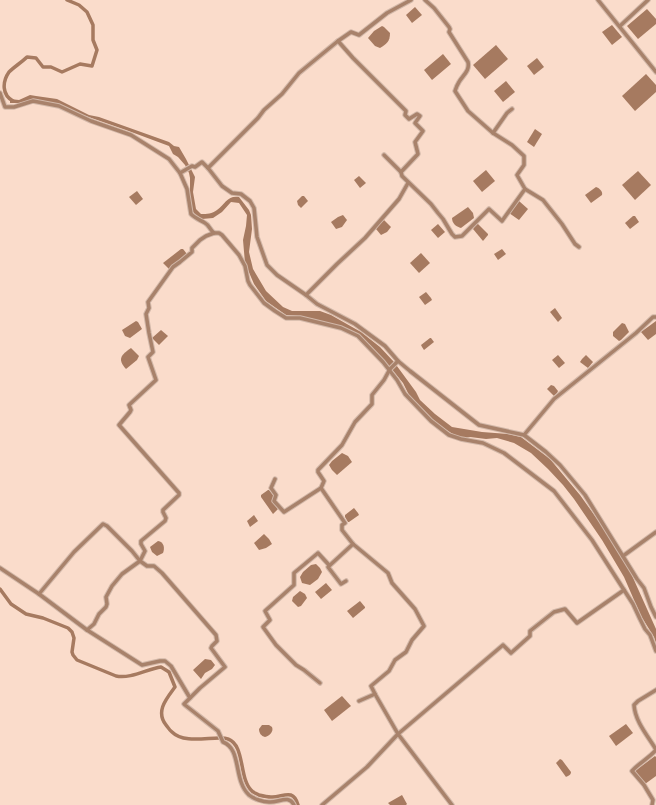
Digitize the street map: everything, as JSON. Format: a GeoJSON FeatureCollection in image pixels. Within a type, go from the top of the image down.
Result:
{"type":"FeatureCollection","features":[{"type":"Feature","properties":{"kind":"street"},"geometry":{"type":"LineString","coordinates":[[208,168],[258,118],[264,110],[282,94],[299,73],[351,32],[359,35],[387,12],[411,0]]}},
{"type":"Feature","properties":{"kind":"street"},"geometry":{"type":"LineString","coordinates":[[425,0],[449,27],[449,32],[468,62],[468,71],[458,83],[455,91],[468,111],[493,134],[512,145],[524,156],[524,165],[517,175],[525,190],[543,200],[562,224],[575,244],[579,247]]}},
{"type":"Feature","properties":{"kind":"street"},"geometry":{"type":"LineString","coordinates":[[598,0],[656,72]]}},
{"type":"Feature","properties":{"kind":"street"},"geometry":{"type":"LineString","coordinates":[[620,26],[648,0]]}},
{"type":"Feature","properties":{"kind":"street"},"geometry":{"type":"LineString","coordinates":[[338,41],[406,111],[405,115],[409,119],[417,114],[420,116],[415,123],[422,131],[415,142],[418,154],[401,172]]}},
{"type":"Feature","properties":{"kind":"street"},"geometry":{"type":"LineString","coordinates":[[0,93],[5,107],[14,107],[33,101],[59,106],[91,121],[131,135],[169,159],[180,173],[187,189],[191,214],[193,217],[207,224],[214,233]]}},
{"type":"Feature","properties":{"kind":"street"},"geometry":{"type":"LineString","coordinates":[[493,134],[507,112],[512,110]]}},
{"type":"Feature","properties":{"kind":"street"},"geometry":{"type":"LineString","coordinates":[[384,155],[401,172],[402,176],[408,183],[431,204],[455,236],[462,236],[489,208],[502,221],[525,190]]}},
{"type":"Feature","properties":{"kind":"street"},"geometry":{"type":"LineString","coordinates":[[180,173],[192,166],[195,167],[202,162],[222,186],[232,193],[241,194],[250,201],[254,208],[257,237],[267,265],[277,275],[306,294],[317,304],[355,324],[385,346],[397,362],[479,425],[524,435],[560,465],[585,495],[644,588],[656,617]]}},
{"type":"Feature","properties":{"kind":"street"},"geometry":{"type":"LineString","coordinates":[[306,294],[365,238],[399,199],[408,183]]}},
{"type":"Feature","properties":{"kind":"street"},"geometry":{"type":"LineString","coordinates":[[87,630],[94,624],[99,614],[106,607],[106,597],[112,586],[122,574],[140,561],[145,551],[141,541],[166,520],[163,510],[180,493],[140,447],[119,426],[130,412],[131,410],[129,406],[156,380],[148,357],[153,352],[146,314],[150,308],[148,302],[173,267],[192,252],[192,248],[200,240],[214,233],[219,233],[236,251],[245,266],[248,281],[264,303],[286,318],[300,318],[341,328],[358,336],[390,369],[405,394],[431,421],[449,435],[483,443],[504,453],[554,491],[592,540],[633,604],[645,629],[650,635],[656,651]]}},
{"type":"Feature","properties":{"kind":"street"},"geometry":{"type":"LineString","coordinates":[[524,435],[554,399],[636,333],[653,317],[656,317]]}},
{"type":"Feature","properties":{"kind":"street"},"geometry":{"type":"LineString","coordinates":[[275,479],[271,488],[276,495],[274,501],[284,512],[321,488],[324,481],[318,470],[342,444],[355,422],[372,404],[372,395],[384,380],[390,369],[397,362]]}},
{"type":"Feature","properties":{"kind":"street"},"geometry":{"type":"LineString","coordinates":[[321,488],[345,523],[342,525],[342,530],[353,544],[388,573],[392,583],[416,609],[424,626],[412,640],[406,652],[395,660],[389,671],[371,686],[374,694],[398,734],[452,805]]}},
{"type":"Feature","properties":{"kind":"street"},"geometry":{"type":"LineString","coordinates":[[39,594],[74,552],[103,524],[108,526],[140,561],[147,566],[154,566],[162,573],[216,635],[217,642],[211,648],[226,666],[190,698],[184,704],[185,706],[218,731],[223,742],[233,751],[238,774],[242,785],[249,795],[258,800],[269,802],[289,799],[294,805]]}},
{"type":"Feature","properties":{"kind":"street"},"geometry":{"type":"LineString","coordinates":[[623,556],[656,532]]}},
{"type":"Feature","properties":{"kind":"street"},"geometry":{"type":"LineString","coordinates":[[329,565],[353,544]]}},
{"type":"Feature","properties":{"kind":"street"},"geometry":{"type":"LineString","coordinates":[[320,682],[296,665],[276,645],[263,627],[270,620],[265,611],[294,586],[294,573],[318,552],[329,565],[328,567],[341,584],[346,580]]}},
{"type":"Feature","properties":{"kind":"street"},"geometry":{"type":"LineString","coordinates":[[0,568],[39,594],[87,630],[142,665],[165,661],[171,666],[190,698]]}},
{"type":"Feature","properties":{"kind":"street"},"geometry":{"type":"LineString","coordinates":[[322,805],[367,767],[398,734],[503,645],[511,653],[530,636],[530,631],[554,612],[565,609],[577,623],[624,590]]}},
{"type":"Feature","properties":{"kind":"street"},"geometry":{"type":"LineString","coordinates":[[652,805],[653,800],[644,785],[632,771],[636,766],[650,757],[656,750],[641,726],[634,709],[634,705],[656,690]]}},
{"type":"Feature","properties":{"kind":"street"},"geometry":{"type":"LineString","coordinates":[[359,701],[374,694]]}},
{"type":"Feature","properties":{"kind":"shaded area"},"geometry":{"type":"Polygon","coordinates":[[[415,7],[422,15],[412,23],[406,15],[415,7]]]}},
{"type":"Feature","properties":{"kind":"shaded area"},"geometry":{"type":"Polygon","coordinates":[[[647,9],[656,19],[656,24],[638,39],[627,26],[647,9]]]}},
{"type":"Feature","properties":{"kind":"shaded area"},"geometry":{"type":"Polygon","coordinates":[[[612,25],[622,37],[612,45],[602,32],[612,25]]]}},
{"type":"Feature","properties":{"kind":"shaded area"},"geometry":{"type":"Polygon","coordinates":[[[382,26],[390,33],[390,36],[388,42],[380,48],[375,46],[368,38],[374,31],[382,26]]]}},
{"type":"Feature","properties":{"kind":"shaded area"},"geometry":{"type":"Polygon","coordinates":[[[496,45],[508,59],[485,79],[473,65],[496,45]]]}},
{"type":"Feature","properties":{"kind":"shaded area"},"geometry":{"type":"Polygon","coordinates":[[[443,54],[451,64],[432,80],[424,70],[443,54]]]}},
{"type":"Feature","properties":{"kind":"shaded area"},"geometry":{"type":"Polygon","coordinates":[[[537,58],[544,67],[534,75],[527,66],[537,58]]]}},
{"type":"Feature","properties":{"kind":"shaded area"},"geometry":{"type":"Polygon","coordinates":[[[646,74],[656,85],[656,92],[635,111],[622,96],[646,74]]]}},
{"type":"Feature","properties":{"kind":"shaded area"},"geometry":{"type":"Polygon","coordinates":[[[506,81],[515,92],[503,102],[494,91],[506,81]]]}},
{"type":"Feature","properties":{"kind":"shaded area"},"geometry":{"type":"Polygon","coordinates":[[[30,95],[57,99],[89,115],[99,117],[179,147],[195,177],[193,192],[196,209],[201,214],[207,214],[217,210],[232,197],[239,197],[249,210],[252,229],[249,252],[253,269],[266,291],[283,307],[292,311],[320,311],[331,315],[361,332],[380,347],[394,362],[416,392],[420,400],[452,427],[521,437],[550,459],[580,495],[600,523],[630,571],[656,629],[656,643],[641,616],[624,577],[602,540],[563,485],[531,453],[514,443],[497,438],[486,439],[470,437],[461,439],[430,419],[409,395],[403,383],[394,372],[370,345],[358,336],[330,324],[313,319],[286,315],[266,301],[254,284],[245,263],[243,240],[247,215],[239,203],[231,202],[222,212],[213,218],[202,219],[195,215],[192,210],[190,196],[189,173],[185,165],[173,154],[169,146],[53,103],[35,99],[20,103],[10,103],[10,99],[19,100],[30,95]]]}},
{"type":"Feature","properties":{"kind":"shaded area"},"geometry":{"type":"Polygon","coordinates":[[[535,129],[542,134],[534,147],[527,142],[535,129]]]}},
{"type":"Feature","properties":{"kind":"shaded area"},"geometry":{"type":"Polygon","coordinates":[[[486,170],[495,181],[482,192],[473,181],[486,170]]]}},
{"type":"Feature","properties":{"kind":"shaded area"},"geometry":{"type":"Polygon","coordinates":[[[638,171],[651,185],[635,200],[622,185],[638,171]]]}},
{"type":"Feature","properties":{"kind":"shaded area"},"geometry":{"type":"Polygon","coordinates":[[[359,176],[366,183],[360,188],[354,180],[359,176]]]}},
{"type":"Feature","properties":{"kind":"shaded area"},"geometry":{"type":"Polygon","coordinates":[[[596,187],[601,191],[602,195],[591,203],[585,195],[596,187]]]}},
{"type":"Feature","properties":{"kind":"shaded area"},"geometry":{"type":"Polygon","coordinates":[[[137,191],[143,199],[136,205],[129,197],[137,191]]]}},
{"type":"Feature","properties":{"kind":"shaded area"},"geometry":{"type":"Polygon","coordinates":[[[304,196],[308,201],[301,208],[297,201],[304,196]]]}},
{"type":"Feature","properties":{"kind":"shaded area"},"geometry":{"type":"Polygon","coordinates":[[[519,201],[528,209],[519,220],[509,213],[519,201]]]}},
{"type":"Feature","properties":{"kind":"shaded area"},"geometry":{"type":"Polygon","coordinates":[[[468,207],[473,213],[474,218],[461,228],[458,227],[454,224],[452,218],[468,207]]]}},
{"type":"Feature","properties":{"kind":"shaded area"},"geometry":{"type":"Polygon","coordinates":[[[343,215],[347,220],[342,227],[336,229],[331,222],[343,215]]]}},
{"type":"Feature","properties":{"kind":"shaded area"},"geometry":{"type":"Polygon","coordinates":[[[635,216],[639,222],[630,229],[625,223],[635,216]]]}},
{"type":"Feature","properties":{"kind":"shaded area"},"geometry":{"type":"Polygon","coordinates":[[[384,220],[391,227],[387,232],[381,235],[376,229],[384,220]]]}},
{"type":"Feature","properties":{"kind":"shaded area"},"geometry":{"type":"Polygon","coordinates":[[[477,223],[488,234],[483,241],[473,229],[477,223]]]}},
{"type":"Feature","properties":{"kind":"shaded area"},"geometry":{"type":"Polygon","coordinates":[[[438,224],[445,232],[438,238],[431,230],[438,224]]]}},
{"type":"Feature","properties":{"kind":"shaded area"},"geometry":{"type":"Polygon","coordinates":[[[183,249],[187,254],[169,269],[163,263],[183,249]]]}},
{"type":"Feature","properties":{"kind":"shaded area"},"geometry":{"type":"Polygon","coordinates":[[[502,249],[506,254],[498,260],[494,254],[502,249]]]}},
{"type":"Feature","properties":{"kind":"shaded area"},"geometry":{"type":"Polygon","coordinates":[[[421,253],[430,263],[419,273],[410,263],[421,253]]]}},
{"type":"Feature","properties":{"kind":"shaded area"},"geometry":{"type":"Polygon","coordinates":[[[426,292],[432,300],[425,305],[419,297],[426,292]]]}},
{"type":"Feature","properties":{"kind":"shaded area"},"geometry":{"type":"Polygon","coordinates":[[[555,308],[562,318],[558,322],[550,312],[555,308]]]}},
{"type":"Feature","properties":{"kind":"shaded area"},"geometry":{"type":"Polygon","coordinates":[[[136,321],[142,329],[130,338],[125,336],[122,330],[136,321]]]}},
{"type":"Feature","properties":{"kind":"shaded area"},"geometry":{"type":"Polygon","coordinates":[[[656,321],[656,334],[648,340],[641,332],[656,321]]]}},
{"type":"Feature","properties":{"kind":"shaded area"},"geometry":{"type":"Polygon","coordinates":[[[622,323],[625,324],[629,332],[619,341],[613,336],[613,332],[622,323]]]}},
{"type":"Feature","properties":{"kind":"shaded area"},"geometry":{"type":"Polygon","coordinates":[[[161,330],[168,336],[159,345],[152,338],[161,330]]]}},
{"type":"Feature","properties":{"kind":"shaded area"},"geometry":{"type":"Polygon","coordinates":[[[430,338],[434,342],[424,350],[421,345],[430,338]]]}},
{"type":"Feature","properties":{"kind":"shaded area"},"geometry":{"type":"Polygon","coordinates":[[[131,348],[139,356],[137,360],[126,369],[123,366],[121,357],[131,348]]]}},
{"type":"Feature","properties":{"kind":"shaded area"},"geometry":{"type":"Polygon","coordinates":[[[558,355],[565,363],[559,368],[552,360],[558,355]]]}},
{"type":"Feature","properties":{"kind":"shaded area"},"geometry":{"type":"Polygon","coordinates":[[[586,355],[593,362],[588,368],[580,362],[586,355]]]}},
{"type":"Feature","properties":{"kind":"shaded area"},"geometry":{"type":"Polygon","coordinates":[[[551,385],[558,391],[554,396],[547,389],[551,385]]]}},
{"type":"Feature","properties":{"kind":"shaded area"},"geometry":{"type":"Polygon","coordinates":[[[342,453],[348,456],[352,462],[337,475],[329,465],[342,453]]]}},
{"type":"Feature","properties":{"kind":"shaded area"},"geometry":{"type":"Polygon","coordinates":[[[268,490],[273,495],[273,502],[278,509],[273,514],[261,497],[261,495],[268,490]]]}},
{"type":"Feature","properties":{"kind":"shaded area"},"geometry":{"type":"Polygon","coordinates":[[[354,508],[359,515],[348,522],[345,515],[354,508]]]}},
{"type":"Feature","properties":{"kind":"shaded area"},"geometry":{"type":"Polygon","coordinates":[[[254,515],[258,521],[250,527],[247,521],[254,515]]]}},
{"type":"Feature","properties":{"kind":"shaded area"},"geometry":{"type":"Polygon","coordinates":[[[264,534],[272,544],[259,550],[254,543],[264,534]]]}},
{"type":"Feature","properties":{"kind":"shaded area"},"geometry":{"type":"Polygon","coordinates":[[[158,541],[163,544],[164,549],[163,553],[157,556],[152,552],[150,547],[158,541]]]}},
{"type":"Feature","properties":{"kind":"shaded area"},"geometry":{"type":"Polygon","coordinates":[[[316,564],[322,572],[318,579],[310,585],[302,583],[300,577],[303,572],[311,565],[316,564]]]}},
{"type":"Feature","properties":{"kind":"shaded area"},"geometry":{"type":"Polygon","coordinates":[[[326,583],[332,590],[321,599],[315,592],[326,583]]]}},
{"type":"Feature","properties":{"kind":"shaded area"},"geometry":{"type":"Polygon","coordinates":[[[300,591],[305,594],[307,598],[301,606],[298,607],[292,601],[293,597],[300,591]]]}},
{"type":"Feature","properties":{"kind":"shaded area"},"geometry":{"type":"Polygon","coordinates":[[[360,601],[365,608],[353,618],[347,611],[360,601]]]}},
{"type":"Feature","properties":{"kind":"shaded area"},"geometry":{"type":"Polygon","coordinates":[[[205,659],[211,660],[215,665],[212,669],[205,673],[201,679],[193,670],[205,659]]]}},
{"type":"Feature","properties":{"kind":"shaded area"},"geometry":{"type":"Polygon","coordinates":[[[342,696],[351,706],[332,721],[324,710],[342,696]]]}},
{"type":"Feature","properties":{"kind":"shaded area"},"geometry":{"type":"Polygon","coordinates":[[[626,724],[633,733],[616,746],[609,736],[626,724]]]}},
{"type":"Feature","properties":{"kind":"shaded area"},"geometry":{"type":"Polygon","coordinates":[[[262,725],[269,725],[272,727],[271,734],[265,737],[261,735],[259,729],[262,725]]]}},
{"type":"Feature","properties":{"kind":"shaded area"},"geometry":{"type":"Polygon","coordinates":[[[655,756],[656,776],[645,784],[635,771],[655,756]]]}},
{"type":"Feature","properties":{"kind":"shaded area"},"geometry":{"type":"Polygon","coordinates":[[[560,759],[571,772],[570,775],[566,777],[556,763],[560,759]]]}},
{"type":"Feature","properties":{"kind":"shaded area"},"geometry":{"type":"Polygon","coordinates":[[[402,795],[407,804],[406,805],[390,805],[388,803],[402,795]]]}},
{"type":"Feature","properties":{"kind":"waterway"},"geometry":{"type":"LineString","coordinates":[[13,101],[5,92],[5,80],[9,72],[27,57],[36,58],[43,67],[51,67],[62,72],[80,64],[92,66],[97,50],[93,40],[93,25],[87,12],[79,5],[67,0]]}},
{"type":"Feature","properties":{"kind":"waterway"},"geometry":{"type":"LineString","coordinates":[[0,589],[11,604],[26,614],[43,618],[68,628],[72,632],[74,638],[72,652],[77,660],[122,677],[161,667],[169,672],[175,687],[163,705],[162,715],[163,720],[170,730],[182,738],[188,739],[228,739],[233,742],[237,748],[247,785],[252,791],[259,795],[268,797],[290,795],[293,796],[298,805]]}}]}
